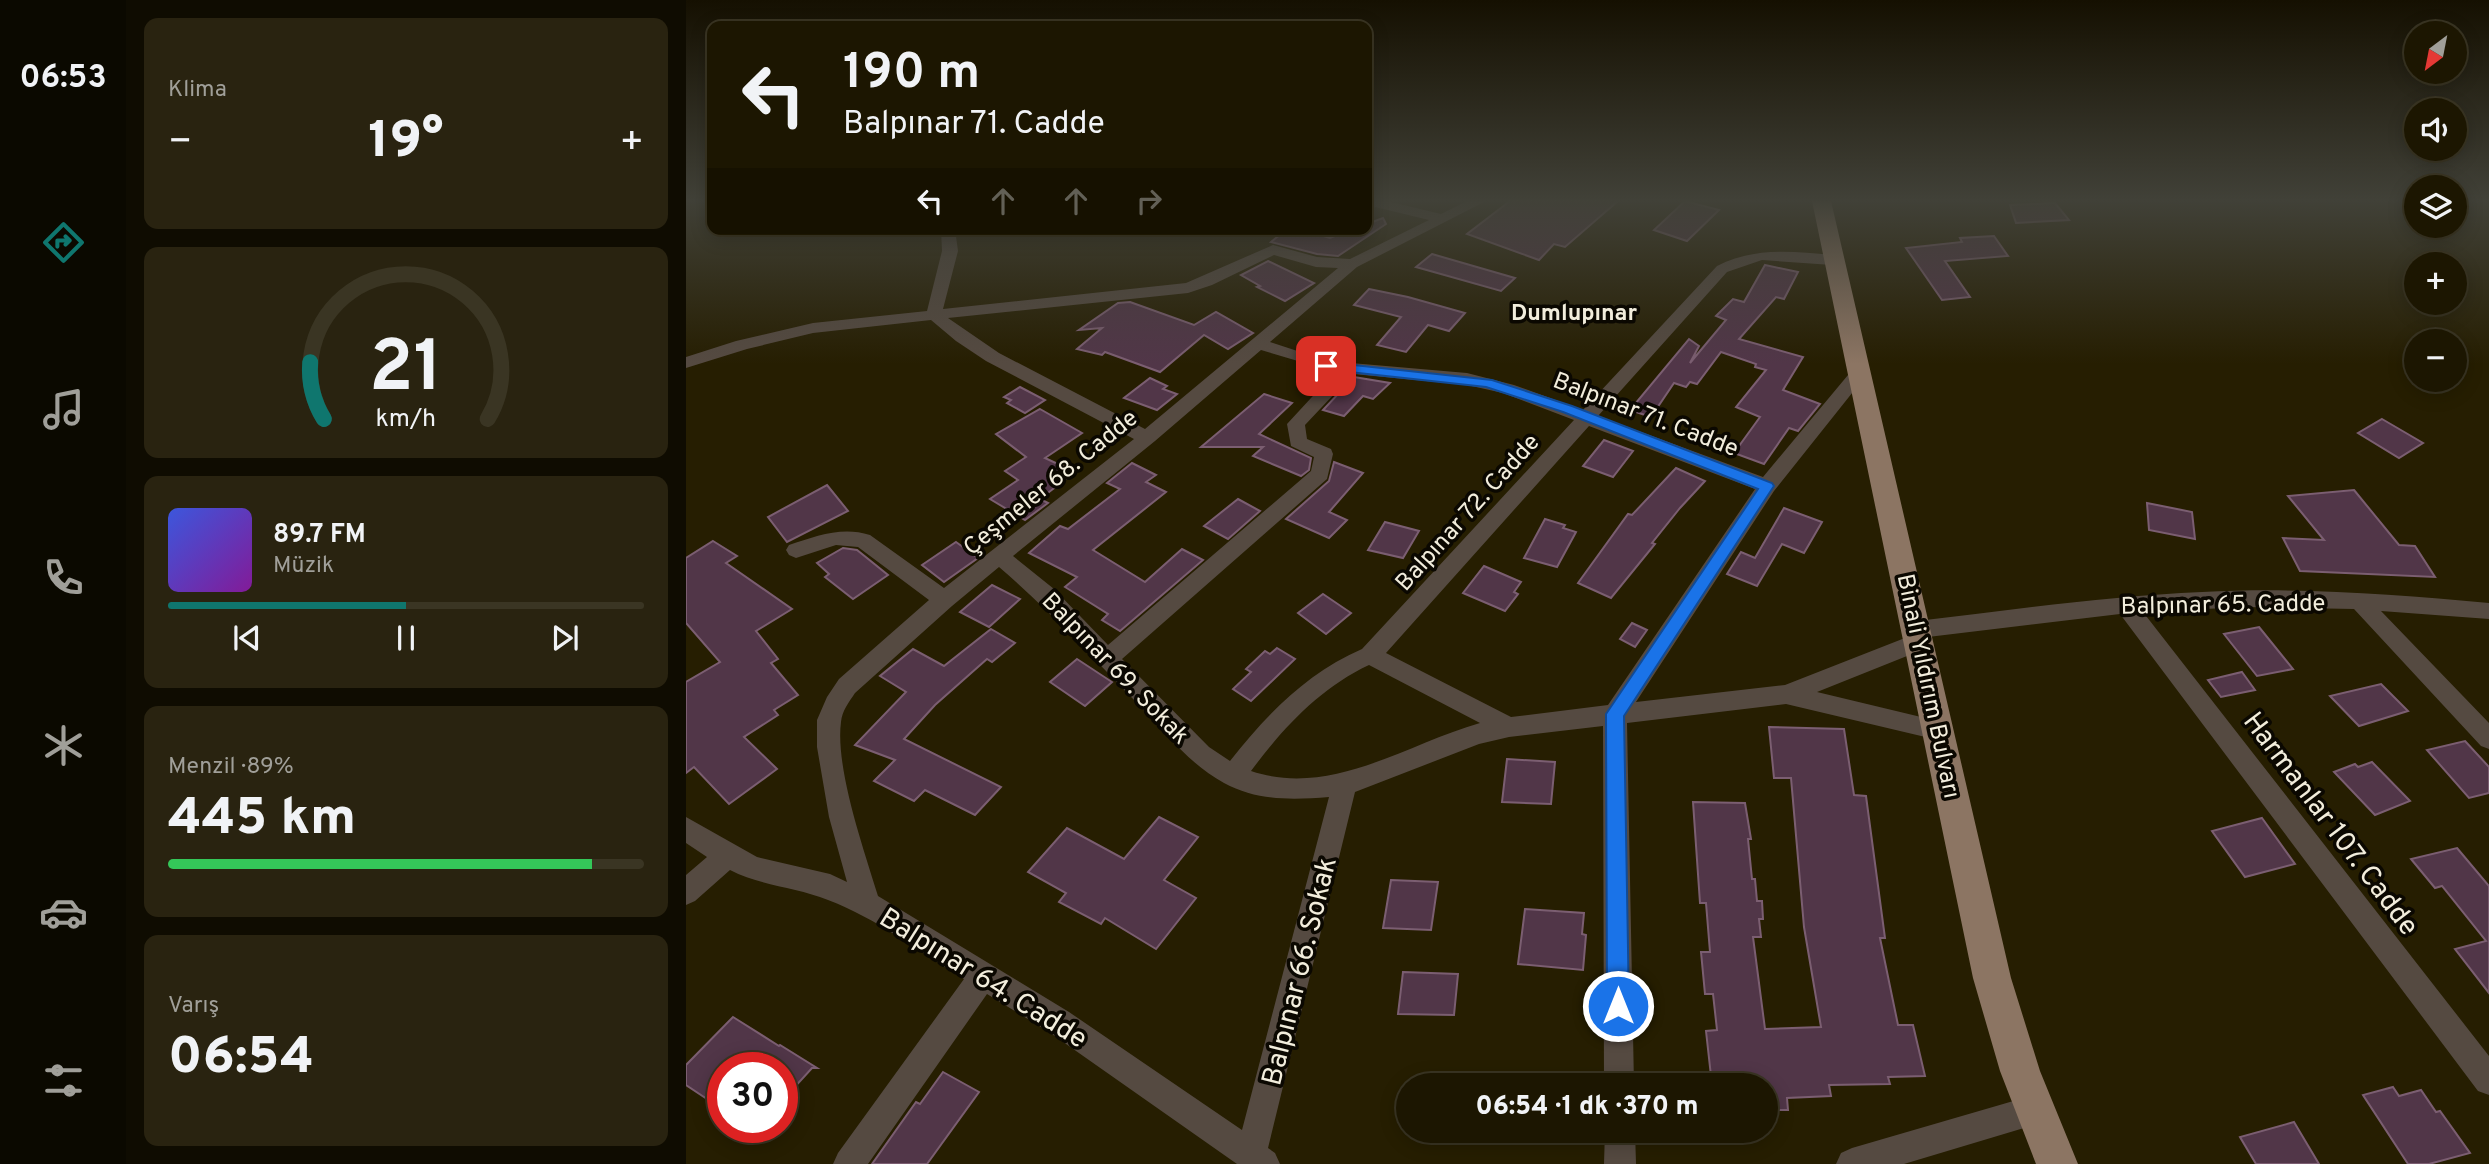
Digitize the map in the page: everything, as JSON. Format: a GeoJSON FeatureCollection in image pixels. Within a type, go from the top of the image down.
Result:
{"type":"FeatureCollection","features":[{"type":"Feature","properties":{"kind":"main road","name":"Binali Yıldırım Bulvarı"},"geometry":{"type":"LineString","coordinates":[[1831,255],[1992,978],[2034,1110],[2057,1164]]}},
{"type":"Feature","properties":{"kind":"street"},"geometry":{"type":"LineString","coordinates":[[934,314],[949,255]]}},
{"type":"Feature","properties":{"kind":"street"},"geometry":{"type":"LineString","coordinates":[[686,363],[743,345],[813,328],[1188,288],[1262,255]]}},
{"type":"Feature","properties":{"kind":"street"},"geometry":{"type":"LineString","coordinates":[[1292,255],[1316,262],[1352,264]]}},
{"type":"Feature","properties":{"kind":"street","name":"Çeşmeler 68. Cadde"},"geometry":{"type":"LineString","coordinates":[[867,904],[842,817],[829,747],[830,720],[835,704],[847,686],[944,600],[1148,437],[1352,264],[1369,255]]}},
{"type":"Feature","properties":{"kind":"street","name":"Balpınar 72. Cadde"},"geometry":{"type":"LineString","coordinates":[[1370,655],[1721,269],[1742,258],[1760,255]]}},
{"type":"Feature","properties":{"kind":"street","name":"Balpınar 72. Cadde"},"geometry":{"type":"LineString","coordinates":[[1783,255],[1832,260]]}},
{"type":"Feature","properties":{"kind":"street"},"geometry":{"type":"LineString","coordinates":[[934,314],[958,337],[975,347],[1111,423],[1148,437]]}},
{"type":"Feature","properties":{"kind":"street","name":"Balpınar 71. Cadde"},"geometry":{"type":"LineString","coordinates":[[1259,344],[1308,362],[1347,370],[1488,383],[1587,417],[1767,486]]}},
{"type":"Feature","properties":{"kind":"street"},"geometry":{"type":"LineString","coordinates":[[1108,658],[1320,474],[1324,454],[1298,442],[1296,424],[1347,370]]}},
{"type":"Feature","properties":{"kind":"street"},"geometry":{"type":"LineString","coordinates":[[1619,1073],[1615,714],[1767,486],[1859,373]]}},
{"type":"Feature","properties":{"kind":"street"},"geometry":{"type":"LineString","coordinates":[[796,550],[836,538],[863,540],[944,600]]}},
{"type":"Feature","properties":{"kind":"street","name":"Balpınar 69. Sokak"},"geometry":{"type":"LineString","coordinates":[[1001,557],[1046,595],[1201,754],[1233,776],[1285,790],[1344,785]]}},
{"type":"Feature","properties":{"kind":"street","name":"Balpınar 65. Cadde"},"geometry":{"type":"LineString","coordinates":[[1344,785],[1477,734],[1509,727],[1786,694],[1918,636],[2125,605],[2227,599],[2360,602],[2489,611]]}},
{"type":"Feature","properties":{"kind":"street"},"geometry":{"type":"LineString","coordinates":[[2360,602],[2489,739]]}},
{"type":"Feature","properties":{"kind":"street","name":"Harmanlar 107. Cadde"},"geometry":{"type":"LineString","coordinates":[[2125,605],[2489,1080]]}},
{"type":"Feature","properties":{"kind":"street"},"geometry":{"type":"LineString","coordinates":[[1233,776],[1277,720],[1301,697],[1335,671],[1370,655],[1509,727]]}},
{"type":"Feature","properties":{"kind":"street","name":"Balpınar 65. Cadde"},"geometry":{"type":"LineString","coordinates":[[1786,694],[1938,730]]}},
{"type":"Feature","properties":{"kind":"street","name":"Balpınar 66. Sokak"},"geometry":{"type":"LineString","coordinates":[[1257,1160],[1344,785]]}},
{"type":"Feature","properties":{"kind":"street","name":"Balpınar 64. Cadde"},"geometry":{"type":"LineString","coordinates":[[686,829],[727,856],[754,869],[830,887],[867,904],[1059,1022],[1257,1160]]}},
{"type":"Feature","properties":{"kind":"street"},"geometry":{"type":"LineString","coordinates":[[686,892],[727,856]]}},
{"type":"Feature","properties":{"kind":"street"},"geometry":{"type":"LineString","coordinates":[[849,1164],[984,975]]}},
{"type":"Feature","properties":{"kind":"street"},"geometry":{"type":"LineString","coordinates":[[1852,1164],[2034,1110]]}},
{"type":"Feature","properties":{"kind":"street"},"geometry":{"type":"LineString","coordinates":[[1620,1143],[1620,1164]]}},
{"type":"Feature","properties":{"kind":"building"},"geometry":{"type":"Polygon","coordinates":[[[1430,255],[1437,255],[1515,278],[1501,291],[1416,267],[1430,255]]]}},
{"type":"Feature","properties":{"kind":"building"},"geometry":{"type":"Polygon","coordinates":[[[1526,255],[1543,255],[1539,260],[1526,255]]]}},
{"type":"Feature","properties":{"kind":"building"},"geometry":{"type":"Polygon","coordinates":[[[1911,255],[2008,256],[1945,261],[1970,297],[1942,300],[1911,255]]]}},
{"type":"Feature","properties":{"kind":"building"},"geometry":{"type":"Polygon","coordinates":[[[1268,261],[1314,283],[1285,301],[1257,287],[1260,286],[1241,275],[1268,261]]]}},
{"type":"Feature","properties":{"kind":"building"},"geometry":{"type":"Polygon","coordinates":[[[1765,265],[1798,272],[1784,299],[1776,297],[1739,339],[1803,357],[1783,390],[1820,404],[1798,431],[1789,428],[1764,464],[1734,453],[1760,417],[1736,407],[1766,370],[1755,367],[1756,364],[1721,352],[1697,384],[1690,382],[1686,387],[1674,383],[1651,417],[1630,410],[1689,339],[1699,346],[1690,363],[1726,320],[1716,316],[1733,299],[1744,302],[1765,265]]]}},
{"type":"Feature","properties":{"kind":"building"},"geometry":{"type":"Polygon","coordinates":[[[1369,289],[1465,313],[1449,331],[1428,325],[1406,352],[1377,345],[1401,317],[1354,305],[1369,289]]]}},
{"type":"Feature","properties":{"kind":"building"},"geometry":{"type":"Polygon","coordinates":[[[1130,302],[1194,325],[1216,312],[1253,333],[1228,349],[1204,335],[1160,372],[1105,352],[1102,355],[1077,349],[1102,328],[1079,330],[1118,303],[1130,302]]]}},
{"type":"Feature","properties":{"kind":"building"},"geometry":{"type":"Polygon","coordinates":[[[1354,377],[1390,383],[1373,399],[1363,396],[1344,416],[1323,410],[1354,377]]]}},
{"type":"Feature","properties":{"kind":"building"},"geometry":{"type":"Polygon","coordinates":[[[1150,378],[1167,386],[1163,389],[1177,394],[1157,410],[1124,398],[1150,378]]]}},
{"type":"Feature","properties":{"kind":"building"},"geometry":{"type":"Polygon","coordinates":[[[1020,387],[1045,400],[1025,413],[1007,403],[1011,400],[1004,397],[1020,387]]]}},
{"type":"Feature","properties":{"kind":"building"},"geometry":{"type":"Polygon","coordinates":[[[1264,394],[1292,403],[1259,434],[1311,458],[1309,470],[1301,476],[1253,456],[1263,447],[1201,447],[1264,394]]]}},
{"type":"Feature","properties":{"kind":"building"},"geometry":{"type":"Polygon","coordinates":[[[1040,409],[1082,433],[1045,458],[1075,472],[1040,499],[1048,503],[1025,520],[990,499],[1018,480],[1005,471],[1026,457],[996,434],[1040,409]]]}},
{"type":"Feature","properties":{"kind":"building"},"geometry":{"type":"Polygon","coordinates":[[[2382,419],[2423,443],[2399,458],[2358,433],[2382,419]]]}},
{"type":"Feature","properties":{"kind":"building"},"geometry":{"type":"Polygon","coordinates":[[[1604,440],[1633,451],[1613,477],[1583,466],[1604,440]]]}},
{"type":"Feature","properties":{"kind":"building"},"geometry":{"type":"Polygon","coordinates":[[[1334,462],[1363,473],[1329,512],[1347,520],[1329,538],[1286,519],[1329,481],[1334,462]]]}},
{"type":"Feature","properties":{"kind":"building"},"geometry":{"type":"Polygon","coordinates":[[[1132,463],[1156,475],[1146,482],[1166,492],[1093,550],[1145,582],[1182,549],[1203,560],[1120,631],[1102,620],[1108,614],[1065,587],[1077,577],[1029,553],[1060,526],[1068,529],[1120,489],[1107,483],[1132,463]]]}},
{"type":"Feature","properties":{"kind":"building"},"geometry":{"type":"Polygon","coordinates":[[[1676,468],[1705,481],[1680,508],[1611,598],[1578,583],[1628,514],[1632,515],[1676,468]]]}},
{"type":"Feature","properties":{"kind":"building"},"geometry":{"type":"Polygon","coordinates":[[[827,485],[848,511],[787,542],[768,517],[827,485]]]}},
{"type":"Feature","properties":{"kind":"building"},"geometry":{"type":"Polygon","coordinates":[[[2354,490],[2399,545],[2415,546],[2435,577],[2300,571],[2283,538],[2324,540],[2288,496],[2354,490]]]}},
{"type":"Feature","properties":{"kind":"building"},"geometry":{"type":"Polygon","coordinates":[[[1238,499],[1260,511],[1228,539],[1204,526],[1238,499]]]}},
{"type":"Feature","properties":{"kind":"building"},"geometry":{"type":"Polygon","coordinates":[[[2147,503],[2192,512],[2195,539],[2149,530],[2147,503]]]}},
{"type":"Feature","properties":{"kind":"building"},"geometry":{"type":"Polygon","coordinates":[[[1784,508],[1822,522],[1804,553],[1782,544],[1757,586],[1727,574],[1741,552],[1755,558],[1784,508]]]}},
{"type":"Feature","properties":{"kind":"building"},"geometry":{"type":"Polygon","coordinates":[[[1545,519],[1565,525],[1563,528],[1576,532],[1557,567],[1524,558],[1545,519]]]}},
{"type":"Feature","properties":{"kind":"building"},"geometry":{"type":"Polygon","coordinates":[[[1385,522],[1419,531],[1403,558],[1368,550],[1385,522]]]}},
{"type":"Feature","properties":{"kind":"building"},"geometry":{"type":"Polygon","coordinates":[[[713,541],[737,556],[726,563],[792,609],[756,631],[778,659],[771,663],[798,695],[774,710],[778,715],[744,737],[777,769],[729,804],[694,767],[686,773],[686,682],[720,662],[686,623],[686,558],[713,541]]]}},
{"type":"Feature","properties":{"kind":"building"},"geometry":{"type":"Polygon","coordinates":[[[956,542],[978,558],[944,582],[922,565],[956,542]]]}},
{"type":"Feature","properties":{"kind":"building"},"geometry":{"type":"Polygon","coordinates":[[[843,548],[857,550],[888,575],[853,599],[825,577],[829,574],[817,563],[843,548]]]}},
{"type":"Feature","properties":{"kind":"building"},"geometry":{"type":"Polygon","coordinates":[[[1484,566],[1521,582],[1514,592],[1518,594],[1505,611],[1463,593],[1484,566]]]}},
{"type":"Feature","properties":{"kind":"building"},"geometry":{"type":"Polygon","coordinates":[[[992,585],[1020,599],[989,627],[960,612],[992,585]]]}},
{"type":"Feature","properties":{"kind":"building"},"geometry":{"type":"Polygon","coordinates":[[[1323,594],[1351,613],[1326,634],[1298,613],[1323,594]]]}},
{"type":"Feature","properties":{"kind":"building"},"geometry":{"type":"Polygon","coordinates":[[[1632,623],[1647,630],[1635,647],[1620,639],[1632,623]]]}},
{"type":"Feature","properties":{"kind":"building"},"geometry":{"type":"Polygon","coordinates":[[[2259,627],[2293,669],[2257,676],[2224,634],[2259,627]]]}},
{"type":"Feature","properties":{"kind":"building"},"geometry":{"type":"Polygon","coordinates":[[[991,629],[1015,643],[992,662],[987,659],[935,705],[904,739],[1001,787],[975,815],[925,790],[914,801],[874,781],[895,760],[855,745],[906,692],[880,676],[913,649],[944,666],[991,629]]]}},
{"type":"Feature","properties":{"kind":"building"},"geometry":{"type":"Polygon","coordinates":[[[1277,648],[1295,659],[1251,701],[1233,689],[1251,672],[1246,669],[1265,651],[1270,654],[1277,648]]]}},
{"type":"Feature","properties":{"kind":"building"},"geometry":{"type":"Polygon","coordinates":[[[1077,659],[1112,682],[1085,706],[1050,682],[1077,659]]]}},
{"type":"Feature","properties":{"kind":"building"},"geometry":{"type":"Polygon","coordinates":[[[2242,672],[2255,690],[2221,697],[2208,680],[2242,672]]]}},
{"type":"Feature","properties":{"kind":"building"},"geometry":{"type":"Polygon","coordinates":[[[2381,684],[2408,711],[2359,726],[2330,696],[2381,684]]]}},
{"type":"Feature","properties":{"kind":"building"},"geometry":{"type":"Polygon","coordinates":[[[1769,727],[1844,729],[1854,795],[1866,796],[1885,938],[1880,938],[1898,1025],[1913,1025],[1925,1076],[1888,1077],[1890,1084],[1829,1085],[1831,1096],[1787,1098],[1788,1110],[1778,1110],[1778,1073],[1711,1073],[1706,1031],[1717,1030],[1713,994],[1705,994],[1701,952],[1710,952],[1706,903],[1700,903],[1693,802],[1745,803],[1751,839],[1748,839],[1752,879],[1755,879],[1757,901],[1762,901],[1763,919],[1759,919],[1761,937],[1753,937],[1765,1029],[1821,1027],[1804,927],[1791,778],[1774,778],[1769,727]]]}},
{"type":"Feature","properties":{"kind":"building"},"geometry":{"type":"Polygon","coordinates":[[[2465,741],[2489,767],[2489,793],[2469,798],[2427,750],[2465,741]]]}},
{"type":"Feature","properties":{"kind":"building"},"geometry":{"type":"Polygon","coordinates":[[[1507,759],[1555,762],[1551,804],[1502,802],[1507,759]]]}},
{"type":"Feature","properties":{"kind":"building"},"geometry":{"type":"Polygon","coordinates":[[[2372,762],[2410,801],[2375,815],[2334,772],[2355,764],[2358,767],[2372,762]]]}},
{"type":"Feature","properties":{"kind":"building"},"geometry":{"type":"Polygon","coordinates":[[[1159,817],[1198,837],[1164,880],[1196,898],[1156,949],[1105,918],[1101,924],[1059,902],[1066,893],[1028,872],[1067,828],[1124,859],[1159,817]]]}},
{"type":"Feature","properties":{"kind":"building"},"geometry":{"type":"Polygon","coordinates":[[[2262,818],[2295,864],[2245,877],[2212,831],[2262,818]]]}},
{"type":"Feature","properties":{"kind":"building"},"geometry":{"type":"Polygon","coordinates":[[[2457,848],[2489,886],[2489,993],[2455,949],[2486,941],[2442,886],[2435,888],[2411,859],[2457,848]]]}},
{"type":"Feature","properties":{"kind":"building"},"geometry":{"type":"Polygon","coordinates":[[[1391,880],[1438,882],[1431,930],[1383,928],[1391,880]]]}},
{"type":"Feature","properties":{"kind":"building"},"geometry":{"type":"Polygon","coordinates":[[[1525,909],[1584,913],[1582,934],[1586,935],[1583,970],[1518,964],[1525,909]]]}},
{"type":"Feature","properties":{"kind":"building"},"geometry":{"type":"Polygon","coordinates":[[[1403,972],[1458,974],[1454,1015],[1398,1014],[1403,972]]]}},
{"type":"Feature","properties":{"kind":"building"},"geometry":{"type":"Polygon","coordinates":[[[733,1017],[791,1052],[707,1052],[707,1099],[686,1085],[686,1065],[733,1017]]]}},
{"type":"Feature","properties":{"kind":"building"},"geometry":{"type":"Polygon","coordinates":[[[798,1056],[817,1068],[812,1068],[798,1083],[798,1056]]]}},
{"type":"Feature","properties":{"kind":"building"},"geometry":{"type":"Polygon","coordinates":[[[943,1072],[979,1092],[927,1164],[872,1164],[916,1102],[920,1104],[943,1072]]]}},
{"type":"Feature","properties":{"kind":"building"},"geometry":{"type":"Polygon","coordinates":[[[2393,1087],[2399,1096],[2421,1090],[2436,1112],[2440,1111],[2470,1153],[2429,1164],[2408,1164],[2363,1095],[2393,1087]]]}},
{"type":"Feature","properties":{"kind":"building"},"geometry":{"type":"Polygon","coordinates":[[[2294,1122],[2319,1164],[2256,1164],[2240,1137],[2294,1122]]]}},
{"type":"Feature","properties":{"kind":"district","name":"Dumlupınar"},"geometry":{"type":"Point","coordinates":[1574,312]}},
{"type":"Feature","properties":{"kind":"route"},"geometry":{"type":"LineString","coordinates":[[1326,366],[1488,383],[1568,409],[1767,486],[1615,714],[1618,1006]]}}]}
